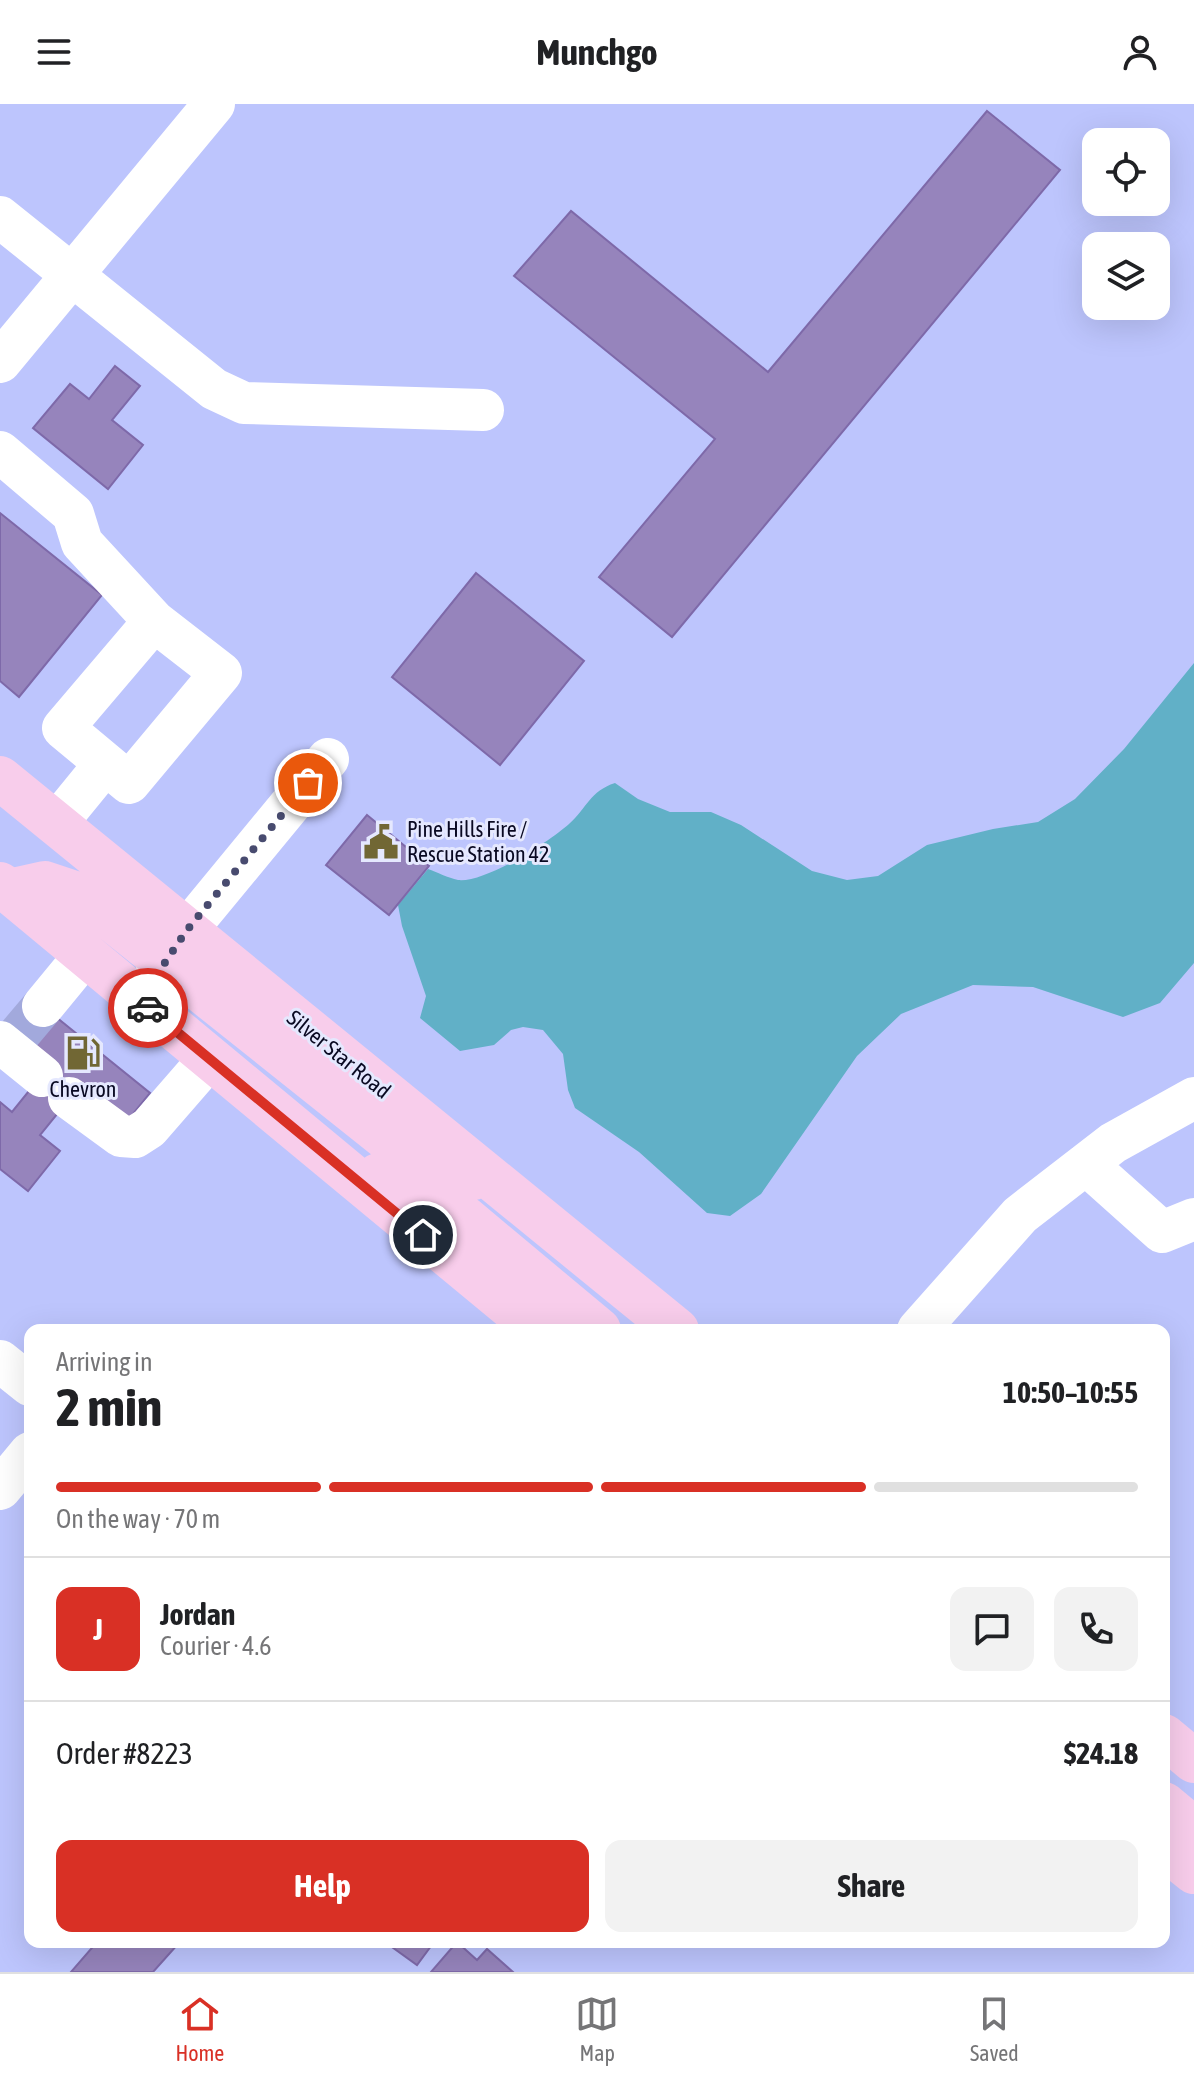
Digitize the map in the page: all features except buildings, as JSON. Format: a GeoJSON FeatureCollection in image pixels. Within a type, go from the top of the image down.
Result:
{"type":"FeatureCollection","features":[{"type":"Feature","properties":{"kind":"main road"},"geometry":{"type":"LineString","coordinates":[[0,778],[56,824],[176,945],[406,1154],[503,1187],[670,1324]]}},
{"type":"Feature","properties":{"kind":"main road"},"geometry":{"type":"LineString","coordinates":[[0,824],[56,824]]}},
{"type":"Feature","properties":{"kind":"main road"},"geometry":{"type":"LineString","coordinates":[[3,892],[45,883],[81,895],[176,945]]}},
{"type":"Feature","properties":{"kind":"main road"},"geometry":{"type":"LineString","coordinates":[[3,892],[85,955],[531,1324]]}},
{"type":"Feature","properties":{"kind":"main road"},"geometry":{"type":"LineString","coordinates":[[308,1140],[465,1218],[592,1324]]}},
{"type":"Feature","properties":{"kind":"main road"},"geometry":{"type":"LineString","coordinates":[[1170,1809],[1194,1829]]}},
{"type":"Feature","properties":{"kind":"main road"},"geometry":{"type":"LineString","coordinates":[[1170,1853],[1194,1872]]}},
{"type":"Feature","properties":{"kind":"street"},"geometry":{"type":"LineString","coordinates":[[3,352],[73,274],[214,104]]}},
{"type":"Feature","properties":{"kind":"street"},"geometry":{"type":"LineString","coordinates":[[0,217],[214,389],[244,403],[483,410]]}},
{"type":"Feature","properties":{"kind":"street"},"geometry":{"type":"LineString","coordinates":[[0,452],[73,514],[82,543],[154,621],[221,673],[129,783],[63,728],[154,621]]}},
{"type":"Feature","properties":{"kind":"street"},"geometry":{"type":"LineString","coordinates":[[139,1001],[176,945],[328,759]]}},
{"type":"Feature","properties":{"kind":"street"},"geometry":{"type":"LineString","coordinates":[[56,824],[105,764]]}},
{"type":"Feature","properties":{"kind":"street"},"geometry":{"type":"LineString","coordinates":[[43,1006],[85,955]]}},
{"type":"Feature","properties":{"kind":"street"},"geometry":{"type":"LineString","coordinates":[[8,1043],[55,1087],[121,1136],[135,1137],[149,1128],[209,1059]]}},
{"type":"Feature","properties":{"kind":"street"},"geometry":{"type":"LineString","coordinates":[[923,1324],[1020,1215],[1113,1143],[1194,1098]]}},
{"type":"Feature","properties":{"kind":"street"},"geometry":{"type":"LineString","coordinates":[[1086,1164],[1162,1232],[1194,1219]]}},
{"type":"Feature","properties":{"kind":"street"},"geometry":{"type":"LineString","coordinates":[[0,1361],[24,1380]]}},
{"type":"Feature","properties":{"kind":"street"},"geometry":{"type":"LineString","coordinates":[[0,1489],[24,1460]]}},
{"type":"Feature","properties":{"kind":"water"},"geometry":{"type":"Polygon","coordinates":[[[1194,663],[1194,963],[1160,1003],[1123,1017],[1033,987],[973,985],[901,1014],[857,1056],[761,1194],[730,1216],[707,1213],[639,1152],[575,1108],[568,1090],[563,1054],[543,1030],[523,1027],[511,1030],[494,1045],[460,1051],[420,1018],[426,996],[398,905],[428,869],[458,880],[470,879],[516,860],[560,832],[594,795],[607,786],[615,783],[638,799],[670,812],[711,812],[741,825],[812,871],[847,880],[878,876],[927,845],[1038,822],[1075,799],[1124,749],[1194,663]]]}},
{"type":"Feature","properties":{"kind":"tunnel"},"geometry":{"type":"LineString","coordinates":[[16,1038],[43,1006]]}},
{"type":"Feature","properties":{"kind":"way so far"},"geometry":{"type":"LineString","coordinates":[[148,1008],[139,1001],[187,930],[308,783]]}},
{"type":"Feature","properties":{"kind":"place","name":"Pine Hills Fire / Rescue Station 42"},"geometry":{"type":"Point","coordinates":[381,842]}},
{"type":"Feature","properties":{"kind":"place","name":"Chevron"},"geometry":{"type":"Point","coordinates":[83,1053]}},
{"type":"Feature","properties":{"kind":"route"},"geometry":{"type":"LineString","coordinates":[[148,1008],[423,1235]]}}]}
